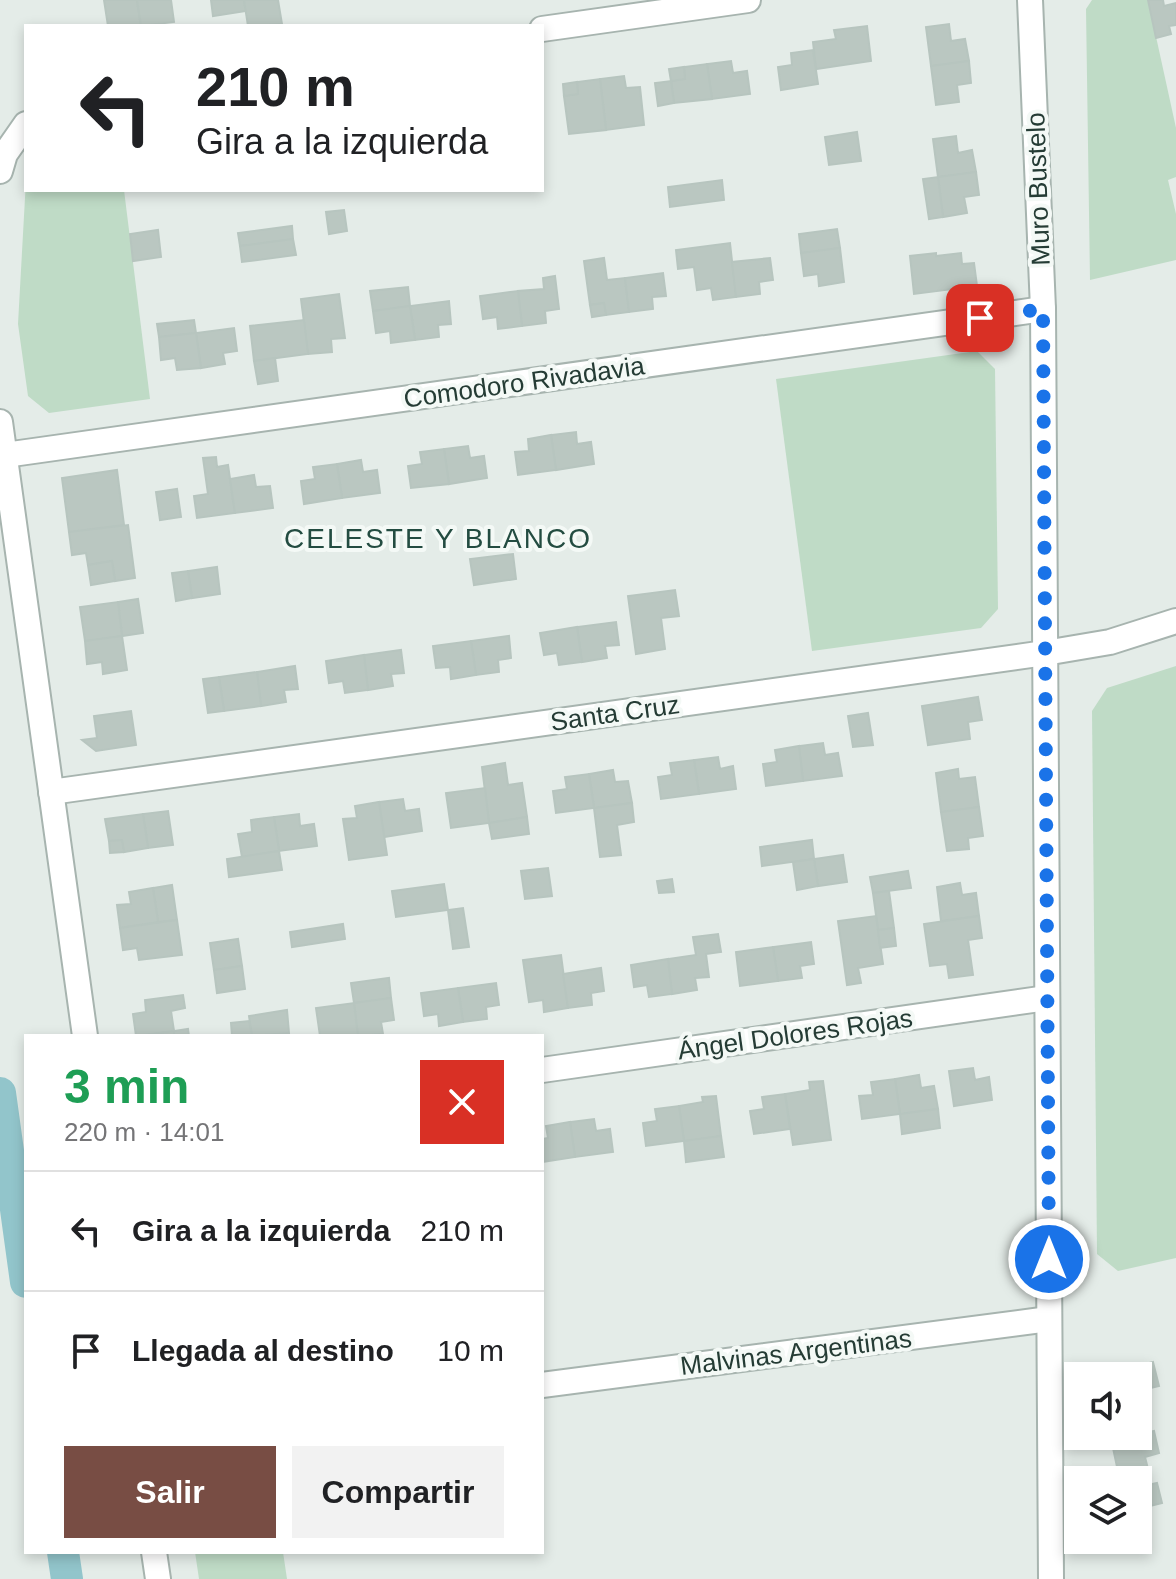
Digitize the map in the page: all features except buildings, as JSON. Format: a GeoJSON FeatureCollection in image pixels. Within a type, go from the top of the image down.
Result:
{"type":"FeatureCollection","features":[{"type":"Feature","properties":{"kind":"street"},"geometry":{"type":"LineString","coordinates":[[544,29],[748,0]]}},
{"type":"Feature","properties":{"kind":"street","name":"Muro Bustelo"},"geometry":{"type":"LineString","coordinates":[[1030,0],[1043,309],[1051,1579]]}},
{"type":"Feature","properties":{"kind":"street"},"geometry":{"type":"LineString","coordinates":[[0,171],[5,154],[24,127]]}},
{"type":"Feature","properties":{"kind":"street","name":"Comodoro Rivadavia"},"geometry":{"type":"LineString","coordinates":[[5,455],[1043,309]]}},
{"type":"Feature","properties":{"kind":"street"},"geometry":{"type":"LineString","coordinates":[[0,422],[85,1034]]}},
{"type":"Feature","properties":{"kind":"street","name":"Santa Cruz"},"geometry":{"type":"LineString","coordinates":[[51,792],[1045,653],[1110,642],[1176,621]]}},
{"type":"Feature","properties":{"kind":"street","name":"Ángel Dolores Rojas"},"geometry":{"type":"LineString","coordinates":[[544,1070],[1047,998]]}},
{"type":"Feature","properties":{"kind":"street","name":"Malvinas Argentinas"},"geometry":{"type":"LineString","coordinates":[[544,1385],[1049,1319]]}},
{"type":"Feature","properties":{"kind":"street"},"geometry":{"type":"LineString","coordinates":[[154,1554],[158,1579]]}},
{"type":"Feature","properties":{"kind":"green space"},"geometry":{"type":"Polygon","coordinates":[[[1092,0],[1148,0],[1176,128],[1176,177],[1168,180],[1176,214],[1176,260],[1090,280],[1086,9],[1092,0]]]}},
{"type":"Feature","properties":{"kind":"green space"},"geometry":{"type":"Polygon","coordinates":[[[25,192],[124,192],[150,399],[49,413],[28,396],[18,324],[25,192]]]}},
{"type":"Feature","properties":{"kind":"green space"},"geometry":{"type":"Polygon","coordinates":[[[977,351],[995,369],[998,609],[981,628],[812,651],[776,379],[977,351]]]}},
{"type":"Feature","properties":{"kind":"green space"},"geometry":{"type":"Polygon","coordinates":[[[1176,666],[1176,1258],[1118,1271],[1097,1254],[1092,711],[1107,688],[1176,666]]]}},
{"type":"Feature","properties":{"kind":"green space"},"geometry":{"type":"Polygon","coordinates":[[[195,1554],[283,1554],[287,1579],[199,1579],[195,1554]]]}},
{"type":"Feature","properties":{"kind":"waterway"},"geometry":{"type":"LineString","coordinates":[[0,1093],[24,1267]]}},
{"type":"Feature","properties":{"kind":"waterway"},"geometry":{"type":"LineString","coordinates":[[63,1554],[67,1579]]}},
{"type":"Feature","properties":{"kind":"district","name":"CELESTE Y BLANCO"},"geometry":{"type":"Point","coordinates":[438,538]}},
{"type":"Feature","properties":{"kind":"route"},"geometry":{"type":"LineString","coordinates":[[980,318],[1043,309],[1049,1259]]}}]}
